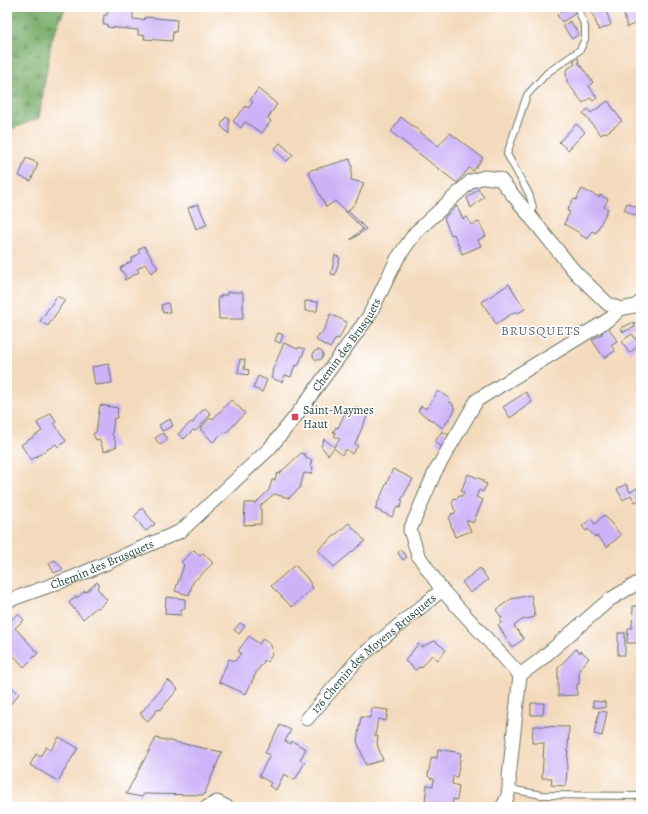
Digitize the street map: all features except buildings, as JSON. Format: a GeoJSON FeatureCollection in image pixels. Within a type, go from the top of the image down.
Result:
{"type":"FeatureCollection","features":[{"type":"Feature","properties":{"kind":"street","name":"Chemin des Brusquets"},"geometry":{"type":"LineString","coordinates":[[7,601],[74,578],[181,531],[269,450],[316,390],[369,316],[397,259],[415,233],[471,181],[485,177],[500,179],[529,217],[575,272],[608,304],[620,309]]}},
{"type":"Feature","properties":{"kind":"street"},"geometry":{"type":"LineString","coordinates":[[520,675],[442,590],[418,555],[410,530],[435,472],[478,400],[612,318],[620,309],[635,306],[641,302]]}},
{"type":"Feature","properties":{"kind":"street"},"geometry":{"type":"LineString","coordinates":[[502,807],[506,802],[510,789],[509,777],[520,675],[540,660],[609,600],[641,581]]}},
{"type":"Feature","properties":{"kind":"street","name":"176 Chemin des Moyens Brusquets"},"geometry":{"type":"LineString","coordinates":[[307,719],[360,657],[442,590]]}},
{"type":"Feature","properties":{"kind":"street"},"geometry":{"type":"LineString","coordinates":[[207,807],[217,802],[228,807]]}},
{"type":"Feature","properties":{"kind":"lane"},"geometry":{"type":"LineString","coordinates":[[529,217],[533,207],[529,194],[507,154],[527,95],[547,73],[580,50],[585,39],[585,27],[578,7]]}},
{"type":"Feature","properties":{"kind":"lane"},"geometry":{"type":"LineString","coordinates":[[510,789],[542,795],[641,796]]}},
{"type":"Feature","properties":{"kind":"green space"},"geometry":{"type":"Polygon","coordinates":[[[7,7],[66,7],[52,38],[39,118],[7,131],[7,7]]]}},
{"type":"Feature","properties":{"kind":"place","name":"Saint-Maymes Haut"},"geometry":{"type":"Point","coordinates":[295,417]}},
{"type":"Feature","properties":{"kind":"district","name":"BRUSQUETS"},"geometry":{"type":"Point","coordinates":[541,330]}}]}
